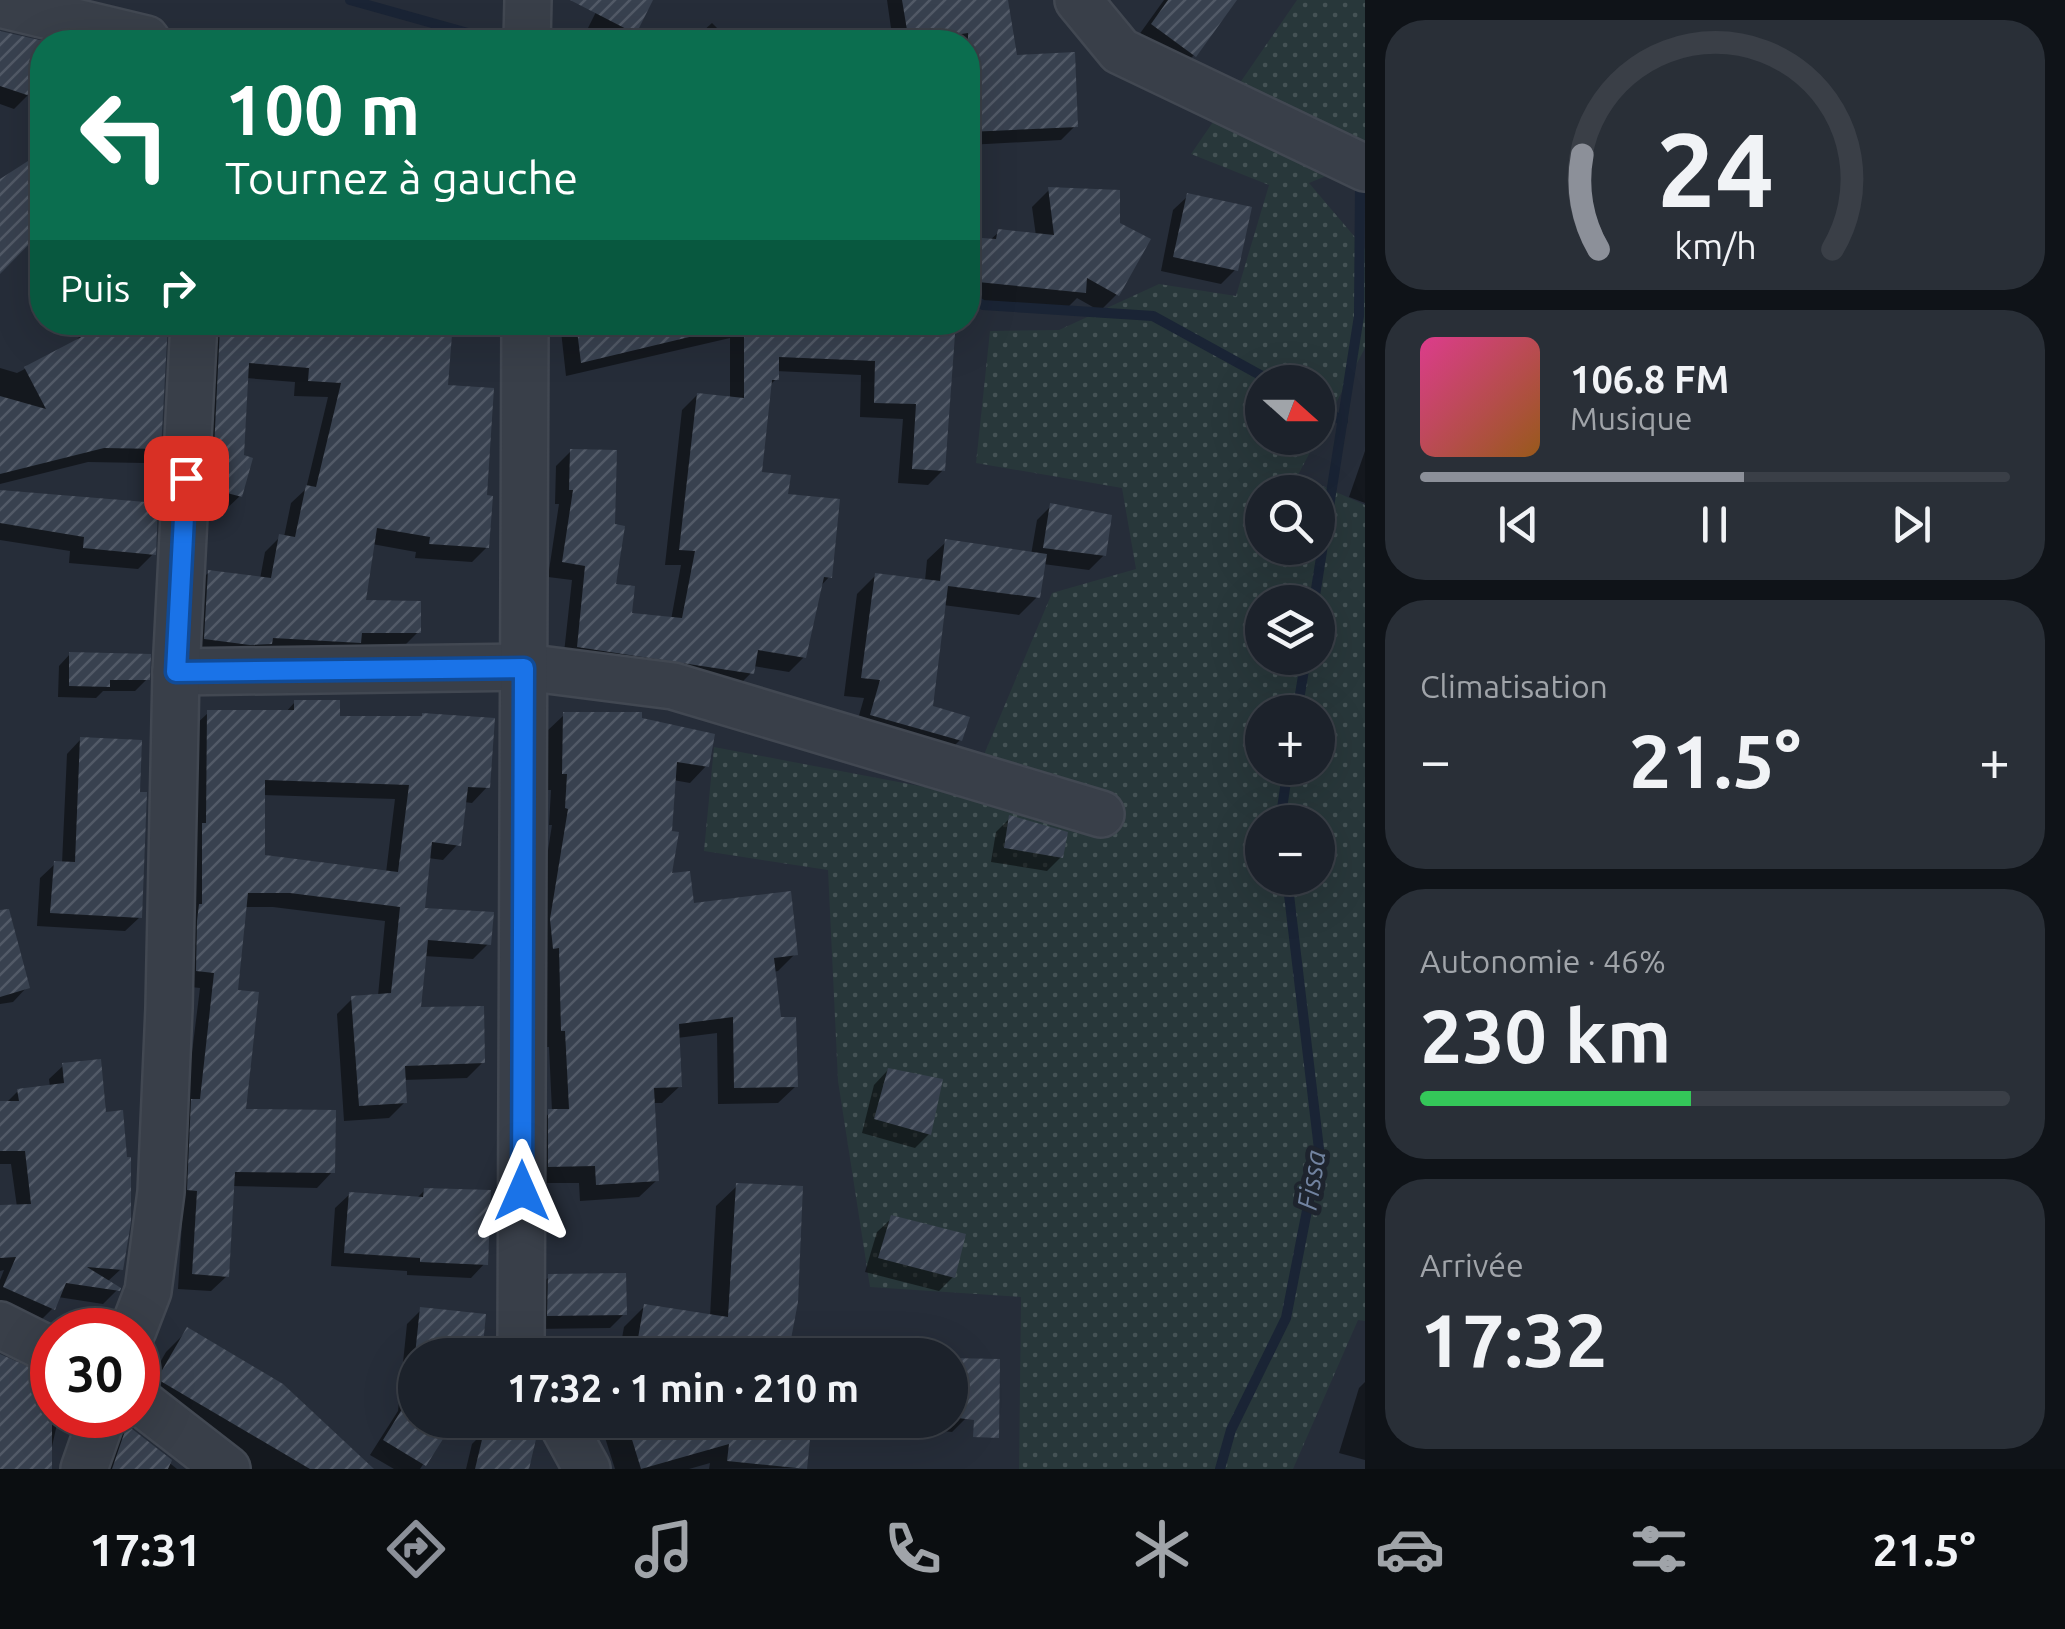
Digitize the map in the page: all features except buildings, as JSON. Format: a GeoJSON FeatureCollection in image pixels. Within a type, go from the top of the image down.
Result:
{"type":"FeatureCollection","features":[{"type":"Feature","properties":{"kind":"street"},"geometry":{"type":"LineString","coordinates":[[528,0],[528,30]]}},
{"type":"Feature","properties":{"kind":"street"},"geometry":{"type":"LineString","coordinates":[[1078,0],[1120,51],[1365,168]]}},
{"type":"Feature","properties":{"kind":"street"},"geometry":{"type":"LineString","coordinates":[[0,4],[108,30]]}},
{"type":"Feature","properties":{"kind":"street"},"geometry":{"type":"LineString","coordinates":[[141,1308],[148,1291],[161,1192],[176,672],[193,335]]}},
{"type":"Feature","properties":{"kind":"street"},"geometry":{"type":"LineString","coordinates":[[521,1338],[526,335]]}},
{"type":"Feature","properties":{"kind":"street"},"geometry":{"type":"LineString","coordinates":[[176,672],[524,668],[673,686],[1101,814]]}},
{"type":"Feature","properties":{"kind":"street"},"geometry":{"type":"LineString","coordinates":[[0,1325],[30,1340]]}},
{"type":"Feature","properties":{"kind":"street"},"geometry":{"type":"LineString","coordinates":[[160,1417],[227,1469]]}},
{"type":"Feature","properties":{"kind":"street"},"geometry":{"type":"LineString","coordinates":[[84,1469],[94,1438]]}},
{"type":"Feature","properties":{"kind":"street"},"geometry":{"type":"LineString","coordinates":[[570,1438],[587,1469]]}},
{"type":"Feature","properties":{"kind":"shaded area"},"geometry":{"type":"Polygon","coordinates":[[[1297,0],[1365,0],[1365,160],[1309,183],[1365,249],[1365,348],[1335,405],[1335,365],[1245,365],[1245,455],[1309,455],[1298,475],[1245,475],[1245,565],[1335,565],[1335,492],[1365,505],[1365,1321],[1358,1320],[1293,1469],[1019,1469],[1021,1297],[870,1287],[838,1081],[828,870],[704,851],[714,747],[967,795],[1052,593],[1136,569],[1122,488],[976,463],[990,331],[1059,330],[1159,284],[1236,296],[1269,185],[1191,154],[1297,0]]]}},
{"type":"Feature","properties":{"kind":"waterway"},"geometry":{"type":"LineString","coordinates":[[350,0],[457,30]]}},
{"type":"Feature","properties":{"kind":"waterway","name":"Fissa"},"geometry":{"type":"LineString","coordinates":[[1317,585],[1359,316],[1360,187]]}},
{"type":"Feature","properties":{"kind":"waterway"},"geometry":{"type":"LineString","coordinates":[[980,303],[1153,316],[1245,367]]}},
{"type":"Feature","properties":{"kind":"waterway"},"geometry":{"type":"LineString","coordinates":[[1335,417],[1343,421]]}},
{"type":"Feature","properties":{"kind":"waterway","name":"Fissa"},"geometry":{"type":"LineString","coordinates":[[1300,695],[1303,675]]}},
{"type":"Feature","properties":{"kind":"waterway","name":"Fissa"},"geometry":{"type":"LineString","coordinates":[[1283,805],[1285,785]]}},
{"type":"Feature","properties":{"kind":"waterway","name":"Fissa"},"geometry":{"type":"LineString","coordinates":[[1220,1469],[1231,1430],[1286,1318],[1319,1149],[1289,895]]}},
{"type":"Feature","properties":{"kind":"route"},"geometry":{"type":"LineString","coordinates":[[186,478],[176,672],[524,668],[522,1191]]}}]}
